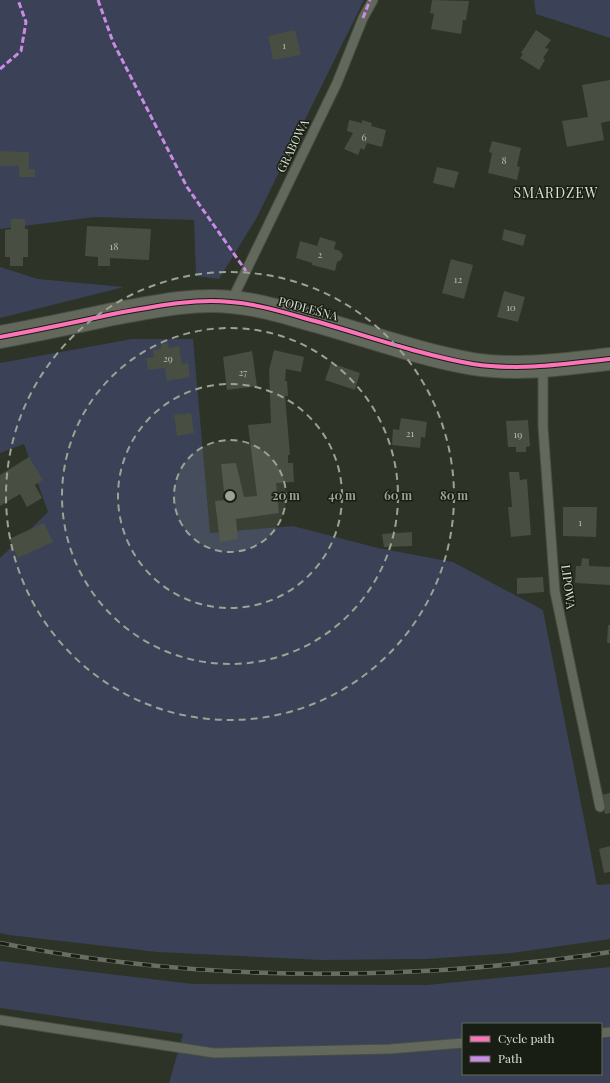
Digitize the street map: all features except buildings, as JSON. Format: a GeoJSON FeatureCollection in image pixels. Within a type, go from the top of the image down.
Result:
{"type":"FeatureCollection","features":[{"type":"Feature","properties":{"kind":"street","name":"PODLEŚNA"},"geometry":{"type":"LineString","coordinates":[[0,337],[166,305],[190,302],[231,302],[260,306],[443,358],[481,365],[543,367],[610,359]]}},
{"type":"Feature","properties":{"kind":"lane","name":"GRABOWA"},"geometry":{"type":"LineString","coordinates":[[231,302],[337,83],[363,18],[373,0]]}},
{"type":"Feature","properties":{"kind":"lane","name":"LIPOWA"},"geometry":{"type":"LineString","coordinates":[[543,367],[543,427],[555,592],[600,807]]}},
{"type":"Feature","properties":{"kind":"lane"},"geometry":{"type":"LineString","coordinates":[[0,1020],[214,1054],[390,1049],[462,1043]]}},
{"type":"Feature","properties":{"kind":"shaded area"},"geometry":{"type":"Polygon","coordinates":[[[0,0],[364,0],[256,219],[219,279],[196,276],[194,220],[95,217],[0,229],[0,0]]]}},
{"type":"Feature","properties":{"kind":"shaded area"},"geometry":{"type":"Polygon","coordinates":[[[534,0],[610,0],[610,38],[536,14],[534,0]]]}},
{"type":"Feature","properties":{"kind":"shaded area"},"geometry":{"type":"Polygon","coordinates":[[[0,267],[38,279],[124,287],[0,318],[0,267]]]}},
{"type":"Feature","properties":{"kind":"shaded area"},"geometry":{"type":"Polygon","coordinates":[[[132,339],[193,339],[210,533],[293,526],[378,548],[453,562],[543,610],[597,885],[610,884],[610,939],[512,953],[426,959],[322,960],[157,952],[0,933],[0,558],[48,512],[24,444],[0,453],[0,363],[132,339]]]}},
{"type":"Feature","properties":{"kind":"shaded area"},"geometry":{"type":"Polygon","coordinates":[[[0,961],[193,984],[427,985],[610,967],[610,1083],[169,1083],[183,1034],[0,1008],[0,961]]]}},
{"type":"Feature","properties":{"kind":"railway"},"geometry":{"type":"LineString","coordinates":[[0,943],[109,961],[165,967],[220,971],[331,974],[386,973],[484,967],[610,952]]}},
{"type":"Feature","properties":{"kind":"marked path"},"geometry":{"type":"LineString","coordinates":[[0,69],[21,51],[26,22],[18,0]]}},
{"type":"Feature","properties":{"kind":"marked path"},"geometry":{"type":"LineString","coordinates":[[98,0],[113,42],[187,187],[246,271]]}},
{"type":"Feature","properties":{"kind":"marked path"},"geometry":{"type":"LineString","coordinates":[[363,18],[370,0]]}},
{"type":"Feature","properties":{"kind":"cycle path"},"geometry":{"type":"LineString","coordinates":[[0,337],[157,306],[187,302],[216,301],[250,304],[268,308],[430,355],[473,364],[525,367],[610,359]]}},
{"type":"Feature","properties":{"kind":"district","name":"SMARDZEW"},"geometry":{"type":"Point","coordinates":[556,193]}}]}
